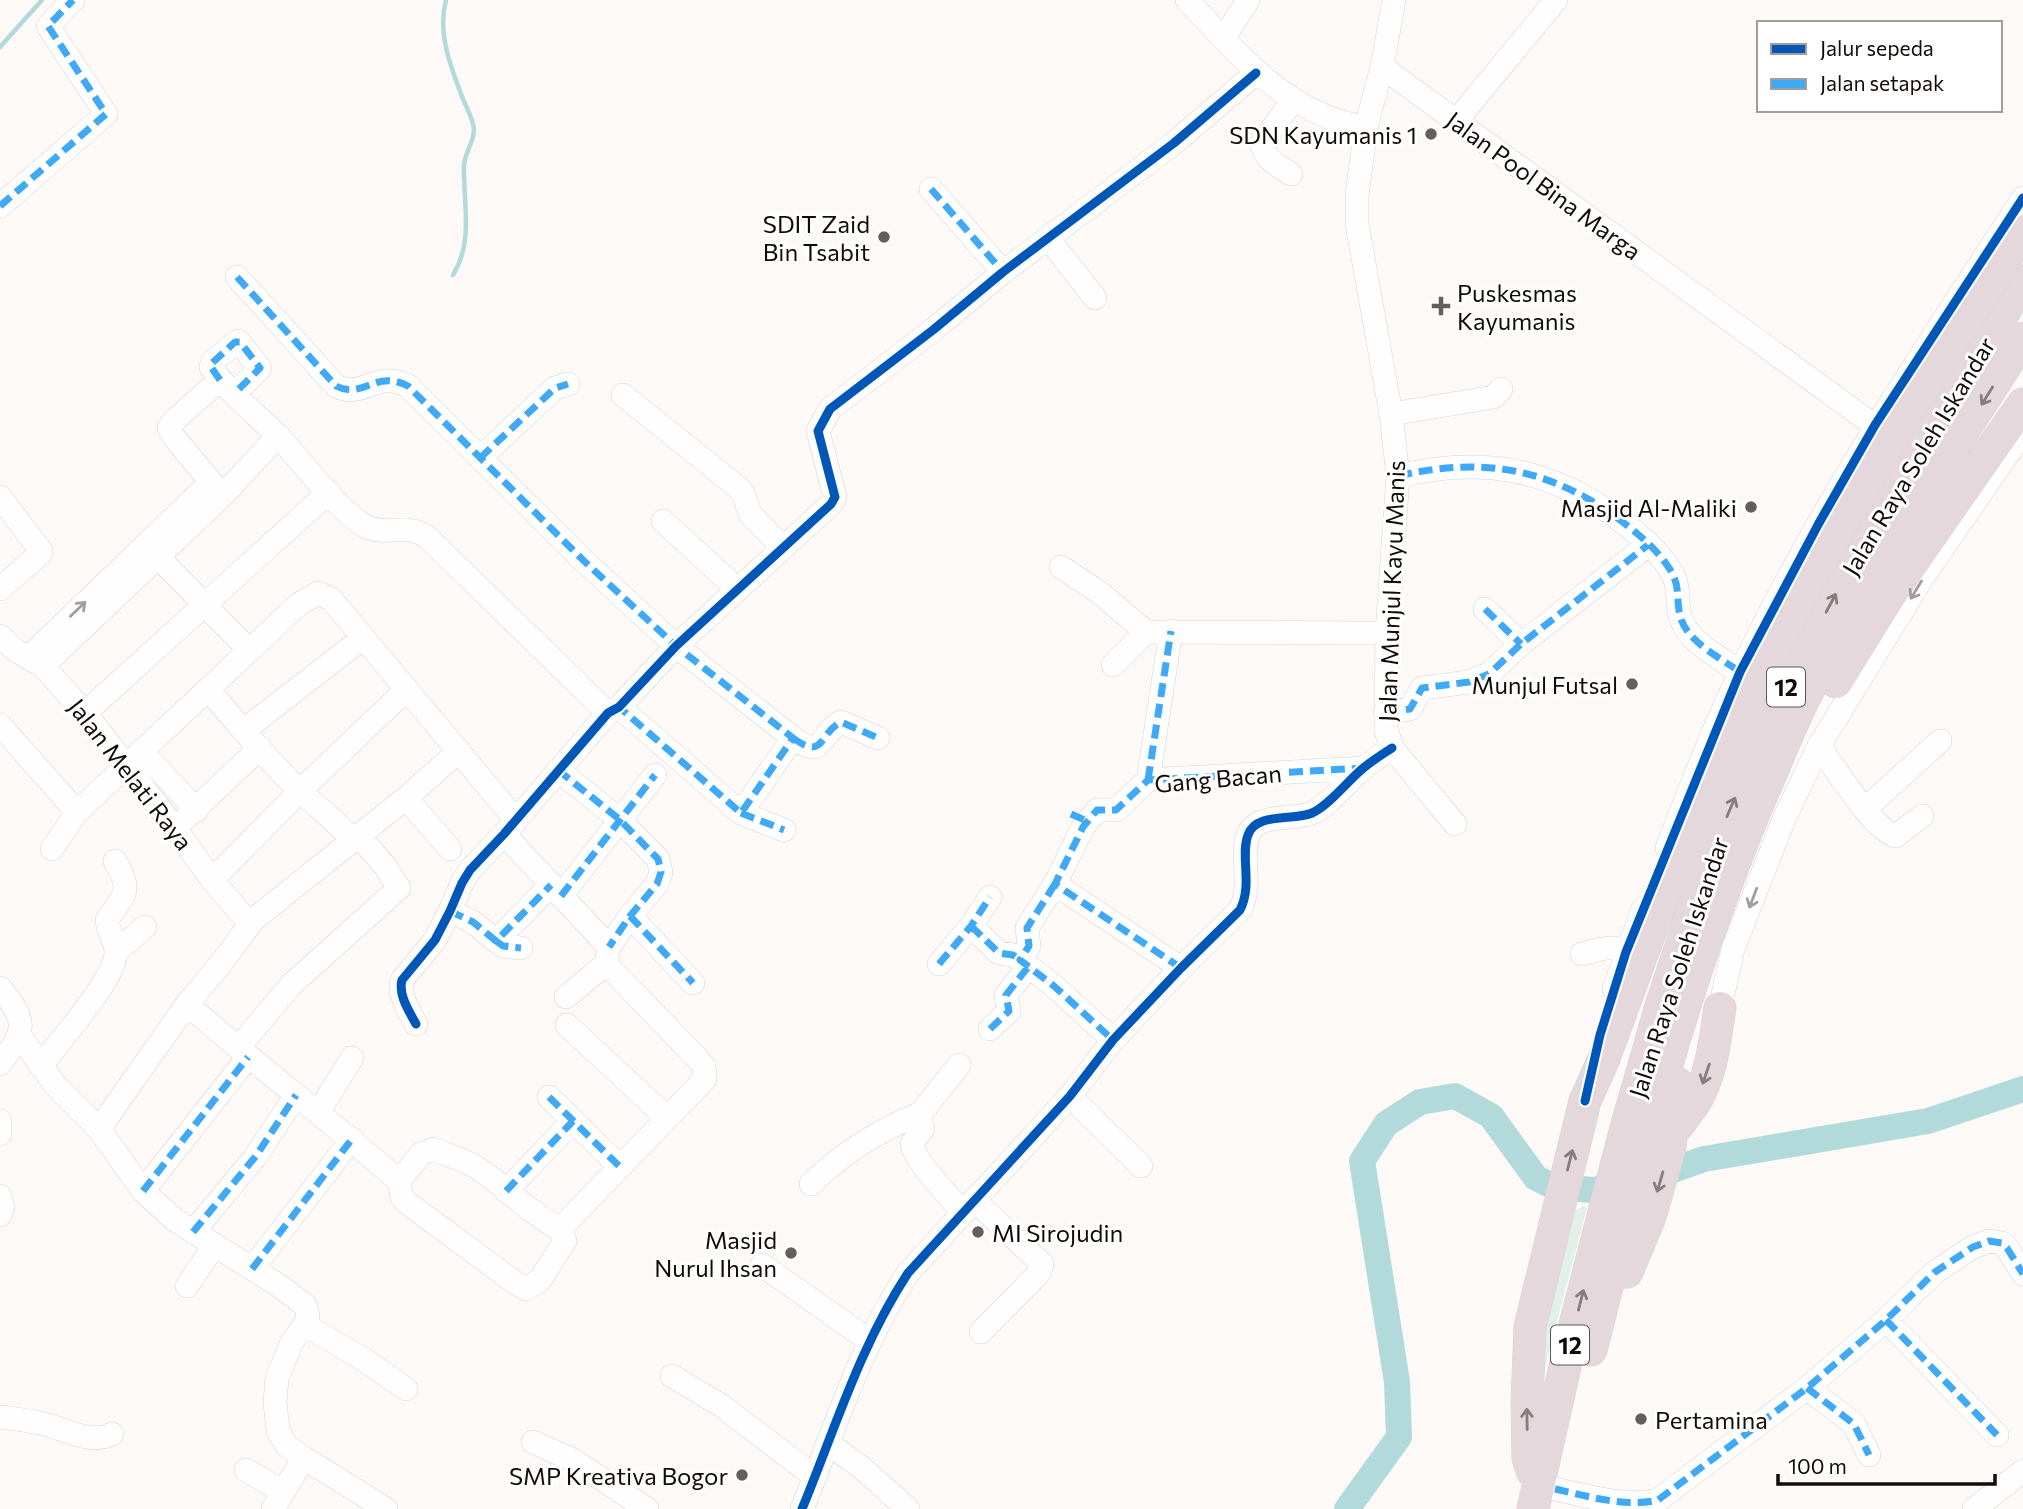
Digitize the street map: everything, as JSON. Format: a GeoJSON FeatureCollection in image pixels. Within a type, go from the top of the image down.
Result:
{"type":"FeatureCollection","features":[{"type":"Feature","properties":{"kind":"highway"},"geometry":{"type":"LineString","coordinates":[[1544,1498],[1528,1458],[1530,1327],[1585,1103],[1744,686],[1893,436],[2023,231]]}},
{"type":"Feature","properties":{"kind":"highway","name":"Jalan Raya Soleh Iskandar"},"geometry":{"type":"LineString","coordinates":[[1926,465],[2023,281]]}},
{"type":"Feature","properties":{"kind":"highway","name":"Jalan Raya Soleh Iskandar"},"geometry":{"type":"LineString","coordinates":[[1544,1498],[1627,1211],[1654,1135],[1689,915],[1741,784],[1779,700],[1870,531],[1926,465],[2023,338]]}},
{"type":"Feature","properties":{"kind":"highway"},"geometry":{"type":"LineString","coordinates":[[1627,1211],[1654,1135],[1675,1093],[1710,963],[1742,876],[1775,798],[1818,711],[1890,595],[2023,404]]}},
{"type":"Feature","properties":{"kind":"highway"},"geometry":{"type":"LineString","coordinates":[[1654,1135],[1696,1100],[1714,1050],[1720,1008]]}},
{"type":"Feature","properties":{"kind":"highway","name":"Jalan Raya Soleh Iskandar"},"geometry":{"type":"LineString","coordinates":[[1544,1498],[1592,1346],[1627,1211]]}},
{"type":"Feature","properties":{"kind":"street"},"geometry":{"type":"LineString","coordinates":[[0,206],[106,114],[48,26],[73,0]]}},
{"type":"Feature","properties":{"kind":"street"},"geometry":{"type":"LineString","coordinates":[[1187,0],[1256,72],[1293,100],[1349,125],[1366,127],[1382,67],[1394,0]]}},
{"type":"Feature","properties":{"kind":"street"},"geometry":{"type":"LineString","coordinates":[[1223,39],[1248,0]]}},
{"type":"Feature","properties":{"kind":"street"},"geometry":{"type":"LineString","coordinates":[[1456,121],[1556,0]]}},
{"type":"Feature","properties":{"kind":"street","name":"Jalan Pool Bina Marga"},"geometry":{"type":"LineString","coordinates":[[1382,67],[1875,425],[1926,465]]}},
{"type":"Feature","properties":{"kind":"street"},"geometry":{"type":"LineString","coordinates":[[416,1024],[404,1001],[400,986],[402,980],[435,940],[470,870],[558,770],[676,646],[831,504],[835,497],[818,432],[830,409],[1003,272],[1174,143],[1256,72]]}},
{"type":"Feature","properties":{"kind":"street"},"geometry":{"type":"LineString","coordinates":[[1291,174],[1269,158],[1262,148],[1262,143],[1293,100]]}},
{"type":"Feature","properties":{"kind":"street","name":"Jalan Munjul Kayu Manis"},"geometry":{"type":"LineString","coordinates":[[1366,127],[1357,195],[1357,224],[1391,414],[1398,476],[1387,634],[1386,730],[1392,748],[1455,824]]}},
{"type":"Feature","properties":{"kind":"street"},"geometry":{"type":"LineString","coordinates":[[931,189],[1003,272]]}},
{"type":"Feature","properties":{"kind":"street"},"geometry":{"type":"LineString","coordinates":[[1585,1103],[1600,1035],[1626,952],[1813,534],[1875,425],[2023,198]]}},
{"type":"Feature","properties":{"kind":"street"},"geometry":{"type":"LineString","coordinates":[[1048,238],[1095,298]]}},
{"type":"Feature","properties":{"kind":"street"},"geometry":{"type":"LineString","coordinates":[[236,277],[336,386],[352,390],[389,378],[408,386],[584,561],[676,646],[793,738],[808,748],[815,748],[834,726],[841,722],[878,738]]}},
{"type":"Feature","properties":{"kind":"street"},"geometry":{"type":"LineString","coordinates":[[480,458],[555,388],[568,384]]}},
{"type":"Feature","properties":{"kind":"street"},"geometry":{"type":"LineString","coordinates":[[216,489],[173,436],[170,427],[177,418],[227,387],[278,436],[329,492],[366,526],[380,530],[414,529],[427,537],[614,710],[741,813],[784,830]]}},
{"type":"Feature","properties":{"kind":"street"},"geometry":{"type":"LineString","coordinates":[[1391,414],[1494,397],[1502,389]]}},
{"type":"Feature","properties":{"kind":"street"},"geometry":{"type":"LineString","coordinates":[[623,395],[741,490],[746,496],[751,515],[783,548]]}},
{"type":"Feature","properties":{"kind":"street"},"geometry":{"type":"LineString","coordinates":[[1720,1008],[1733,949],[1784,818],[1819,746],[1923,577],[2023,432]]}},
{"type":"Feature","properties":{"kind":"street"},"geometry":{"type":"LineString","coordinates":[[36,661],[216,489],[278,436]]}},
{"type":"Feature","properties":{"kind":"street"},"geometry":{"type":"LineString","coordinates":[[1398,476],[1444,467],[1468,466],[1541,477],[1594,502],[1630,527],[1660,556],[1677,581],[1681,619],[1693,638],[1744,686]]}},
{"type":"Feature","properties":{"kind":"street"},"geometry":{"type":"LineString","coordinates":[[124,577],[158,557],[216,489]]}},
{"type":"Feature","properties":{"kind":"street"},"geometry":{"type":"LineString","coordinates":[[85,713],[329,492]]}},
{"type":"Feature","properties":{"kind":"street"},"geometry":{"type":"LineString","coordinates":[[0,497],[41,551],[0,589]]}},
{"type":"Feature","properties":{"kind":"street"},"geometry":{"type":"LineString","coordinates":[[663,521],[737,589]]}},
{"type":"Feature","properties":{"kind":"street"},"geometry":{"type":"LineString","coordinates":[[1385,712],[1410,709],[1422,688],[1469,682],[1489,674],[1521,644],[1648,545]]}},
{"type":"Feature","properties":{"kind":"street"},"geometry":{"type":"LineString","coordinates":[[158,557],[249,650]]}},
{"type":"Feature","properties":{"kind":"street"},"geometry":{"type":"LineString","coordinates":[[1061,567],[1100,593],[1146,632],[1387,634]]}},
{"type":"Feature","properties":{"kind":"street"},"geometry":{"type":"LineString","coordinates":[[52,849],[77,812],[299,604],[318,593],[331,599],[459,751],[556,890],[704,1066],[705,1079],[560,1229]]}},
{"type":"Feature","properties":{"kind":"street"},"geometry":{"type":"LineString","coordinates":[[1485,609],[1521,644]]}},
{"type":"Feature","properties":{"kind":"street"},"geometry":{"type":"LineString","coordinates":[[1148,780],[1171,631]]}},
{"type":"Feature","properties":{"kind":"street"},"geometry":{"type":"LineString","coordinates":[[1113,665],[1146,632]]}},
{"type":"Feature","properties":{"kind":"street","name":"Jalan Melati Raya"},"geometry":{"type":"LineString","coordinates":[[0,636],[15,650],[36,661],[85,713],[134,758],[176,828],[212,880],[245,918],[253,920]]}},
{"type":"Feature","properties":{"kind":"street"},"geometry":{"type":"LineString","coordinates":[[243,730],[363,638]]}},
{"type":"Feature","properties":{"kind":"street"},"geometry":{"type":"LineString","coordinates":[[143,1191],[291,985],[399,888],[385,866],[300,791],[209,690]]}},
{"type":"Feature","properties":{"kind":"street"},"geometry":{"type":"LineString","coordinates":[[212,880],[406,690]]}},
{"type":"Feature","properties":{"kind":"street"},"geometry":{"type":"LineString","coordinates":[[0,725],[77,812]]}},
{"type":"Feature","properties":{"kind":"street"},"geometry":{"type":"LineString","coordinates":[[741,813],[793,738]]}},
{"type":"Feature","properties":{"kind":"street"},"geometry":{"type":"LineString","coordinates":[[1865,809],[1940,741]]}},
{"type":"Feature","properties":{"kind":"street"},"geometry":{"type":"LineString","coordinates":[[1819,746],[1865,809],[1888,834],[1896,835],[1922,816]]}},
{"type":"Feature","properties":{"kind":"street"},"geometry":{"type":"LineString","coordinates":[[176,828],[260,748]]}},
{"type":"Feature","properties":{"kind":"street"},"geometry":{"type":"LineString","coordinates":[[802,1509],[855,1371],[890,1300],[908,1273],[1070,1096],[1113,1040],[1240,910],[1245,901],[1247,840],[1252,828],[1266,820],[1301,816],[1316,811],[1363,768],[1392,748]]}},
{"type":"Feature","properties":{"kind":"street"},"geometry":{"type":"LineString","coordinates":[[99,1129],[187,1004],[253,920],[406,798],[459,751]]}},
{"type":"Feature","properties":{"kind":"street"},"geometry":{"type":"LineString","coordinates":[[134,758],[197,810]]}},
{"type":"Feature","properties":{"kind":"street","name":"Gang Bacan"},"geometry":{"type":"LineString","coordinates":[[1055,884],[1079,818],[1097,810],[1118,809],[1148,780],[1363,768]]}},
{"type":"Feature","properties":{"kind":"street"},"geometry":{"type":"LineString","coordinates":[[558,770],[619,819],[658,859],[661,872],[657,884],[630,916],[608,955],[566,997]]}},
{"type":"Feature","properties":{"kind":"street"},"geometry":{"type":"LineString","coordinates":[[496,941],[556,890],[655,775]]}},
{"type":"Feature","properties":{"kind":"street"},"geometry":{"type":"LineString","coordinates":[[406,798],[450,849]]}},
{"type":"Feature","properties":{"kind":"street"},"geometry":{"type":"LineString","coordinates":[[116,861],[126,886],[107,920],[116,952]]}},
{"type":"Feature","properties":{"kind":"street"},"geometry":{"type":"LineString","coordinates":[[990,1029],[1009,1011],[1006,995],[1024,963],[1029,946],[1027,928],[1055,884],[1181,968]]}},
{"type":"Feature","properties":{"kind":"street"},"geometry":{"type":"LineString","coordinates":[[939,964],[971,926],[990,897]]}},
{"type":"Feature","properties":{"kind":"street"},"geometry":{"type":"LineString","coordinates":[[450,911],[473,922],[503,946],[521,948]]}},
{"type":"Feature","properties":{"kind":"street"},"geometry":{"type":"LineString","coordinates":[[630,916],[692,984]]}},
{"type":"Feature","properties":{"kind":"street"},"geometry":{"type":"LineString","coordinates":[[971,926],[999,953],[1013,955],[1054,986],[1113,1040]]}},
{"type":"Feature","properties":{"kind":"street"},"geometry":{"type":"LineString","coordinates":[[41,1066],[106,980],[116,952],[145,927]]}},
{"type":"Feature","properties":{"kind":"street"},"geometry":{"type":"LineString","coordinates":[[1582,954],[1610,947],[1626,952]]}},
{"type":"Feature","properties":{"kind":"street"},"geometry":{"type":"LineString","coordinates":[[0,988],[20,1021],[20,1037],[55,1085],[99,1129],[143,1191],[175,1220],[295,1296],[304,1305],[308,1315],[305,1325],[292,1342],[277,1378],[275,1402],[278,1431],[287,1446],[363,1503],[386,1509]]}},
{"type":"Feature","properties":{"kind":"street"},"geometry":{"type":"LineString","coordinates":[[187,1004],[319,1111],[399,1181],[402,1197],[406,1202],[526,1289],[540,1280],[565,1241],[560,1229],[529,1210],[460,1157],[433,1149],[421,1154],[399,1181]]}},
{"type":"Feature","properties":{"kind":"street"},"geometry":{"type":"LineString","coordinates":[[567,1025],[667,1118]]}},
{"type":"Feature","properties":{"kind":"street"},"geometry":{"type":"LineString","coordinates":[[0,1064],[20,1037]]}},
{"type":"Feature","properties":{"kind":"street"},"geometry":{"type":"LineString","coordinates":[[319,1111],[352,1058]]}},
{"type":"Feature","properties":{"kind":"street"},"geometry":{"type":"LineString","coordinates":[[811,1184],[848,1150],[906,1118],[921,1113],[959,1065]]}},
{"type":"Feature","properties":{"kind":"street"},"geometry":{"type":"LineString","coordinates":[[193,1232],[256,1156],[296,1095]]}},
{"type":"Feature","properties":{"kind":"street"},"geometry":{"type":"LineString","coordinates":[[1070,1096],[1141,1166]]}},
{"type":"Feature","properties":{"kind":"street"},"geometry":{"type":"LineString","coordinates":[[549,1097],[619,1166]]}},
{"type":"Feature","properties":{"kind":"street"},"geometry":{"type":"LineString","coordinates":[[921,1113],[923,1129],[912,1143],[912,1149],[922,1165],[1042,1264],[1039,1273],[981,1332]]}},
{"type":"Feature","properties":{"kind":"street"},"geometry":{"type":"LineString","coordinates":[[0,1121],[0,1133]]}},
{"type":"Feature","properties":{"kind":"street"},"geometry":{"type":"LineString","coordinates":[[506,1191],[573,1121]]}},
{"type":"Feature","properties":{"kind":"street"},"geometry":{"type":"LineString","coordinates":[[252,1269],[352,1139]]}},
{"type":"Feature","properties":{"kind":"street"},"geometry":{"type":"LineString","coordinates":[[0,1196],[3,1206],[0,1215]]}},
{"type":"Feature","properties":{"kind":"street"},"geometry":{"type":"LineString","coordinates":[[1544,1498],[1647,1503],[1658,1500],[1807,1388],[1886,1320],[1935,1272],[1973,1247],[1989,1241],[2002,1243],[2023,1274]]}},
{"type":"Feature","properties":{"kind":"street"},"geometry":{"type":"LineString","coordinates":[[187,1286],[214,1245]]}},
{"type":"Feature","properties":{"kind":"street"},"geometry":{"type":"LineString","coordinates":[[762,1265],[870,1341]]}},
{"type":"Feature","properties":{"kind":"street"},"geometry":{"type":"LineString","coordinates":[[1886,1320],[1997,1435]]}},
{"type":"Feature","properties":{"kind":"street"},"geometry":{"type":"LineString","coordinates":[[305,1325],[363,1359],[406,1389]]}},
{"type":"Feature","properties":{"kind":"street"},"geometry":{"type":"LineString","coordinates":[[672,1376],[722,1406],[816,1477]]}},
{"type":"Feature","properties":{"kind":"street"},"geometry":{"type":"LineString","coordinates":[[1807,1388],[1854,1424],[1869,1455]]}},
{"type":"Feature","properties":{"kind":"street"},"geometry":{"type":"LineString","coordinates":[[0,1417],[47,1424],[88,1438],[102,1439],[112,1434]]}},
{"type":"Feature","properties":{"kind":"street"},"geometry":{"type":"LineString","coordinates":[[533,1442],[573,1460],[647,1509]]}},
{"type":"Feature","properties":{"kind":"street"},"geometry":{"type":"LineString","coordinates":[[828,1443],[862,1468],[908,1509]]}},
{"type":"Feature","properties":{"kind":"street"},"geometry":{"type":"LineString","coordinates":[[246,1470],[278,1500],[303,1458]]}},
{"type":"Feature","properties":{"kind":"street"},"geometry":{"type":"LineString","coordinates":[[1974,1509],[2023,1471]]}},
{"type":"Feature","properties":{"kind":"shaded area"},"geometry":{"type":"Polygon","coordinates":[[[1583,1206],[1587,1208],[1542,1378],[1544,1322],[1569,1215],[1583,1206]]]}},
{"type":"Feature","properties":{"kind":"waterway"},"geometry":{"type":"LineString","coordinates":[[0,47],[42,0]]}},
{"type":"Feature","properties":{"kind":"waterway"},"geometry":{"type":"LineString","coordinates":[[446,0],[444,38],[474,129],[464,165],[466,222],[463,249],[453,275]]}},
{"type":"Feature","properties":{"kind":"waterway"},"geometry":{"type":"LineString","coordinates":[[1347,1509],[1399,1437],[1397,1382],[1362,1161],[1386,1124],[1420,1102],[1455,1096],[1491,1116],[1536,1178],[1555,1187],[1593,1190],[1642,1181],[1704,1159],[1928,1121],[2023,1089]]}},
{"type":"Feature","properties":{"kind":"marked path"},"geometry":{"type":"LineString","coordinates":[[0,206],[106,114],[48,26],[73,0]]}},
{"type":"Feature","properties":{"kind":"marked path"},"geometry":{"type":"LineString","coordinates":[[931,189],[1003,272]]}},
{"type":"Feature","properties":{"kind":"marked path"},"geometry":{"type":"LineString","coordinates":[[237,277],[336,386],[354,390],[387,381],[408,386],[584,561],[676,646],[793,738],[741,813],[619,707]]}},
{"type":"Feature","properties":{"kind":"marked path"},"geometry":{"type":"LineString","coordinates":[[220,380],[211,364],[235,342],[240,342],[260,368],[234,394]]}},
{"type":"Feature","properties":{"kind":"marked path"},"geometry":{"type":"LineString","coordinates":[[480,458],[555,388],[568,384]]}},
{"type":"Feature","properties":{"kind":"marked path"},"geometry":{"type":"LineString","coordinates":[[1398,476],[1428,470],[1485,467],[1538,477],[1590,500],[1630,528],[1658,554],[1676,581],[1679,612],[1685,628],[1698,643],[1740,672]]}},
{"type":"Feature","properties":{"kind":"marked path"},"geometry":{"type":"LineString","coordinates":[[1385,712],[1410,709],[1422,688],[1469,682],[1489,674],[1521,644],[1648,545]]}},
{"type":"Feature","properties":{"kind":"marked path"},"geometry":{"type":"LineString","coordinates":[[1485,609],[1521,644]]}},
{"type":"Feature","properties":{"kind":"marked path"},"geometry":{"type":"LineString","coordinates":[[1148,780],[1171,631]]}},
{"type":"Feature","properties":{"kind":"marked path"},"geometry":{"type":"LineString","coordinates":[[793,738],[811,747],[816,746],[841,722],[878,738]]}},
{"type":"Feature","properties":{"kind":"marked path"},"geometry":{"type":"LineString","coordinates":[[1181,968],[1055,884],[1083,827],[1097,810],[1116,810],[1148,780],[1364,768]]}},
{"type":"Feature","properties":{"kind":"marked path"},"geometry":{"type":"LineString","coordinates":[[558,770],[619,819],[658,859],[661,872],[657,884],[609,947]]}},
{"type":"Feature","properties":{"kind":"marked path"},"geometry":{"type":"LineString","coordinates":[[561,896],[655,775]]}},
{"type":"Feature","properties":{"kind":"marked path"},"geometry":{"type":"LineString","coordinates":[[741,813],[784,830]]}},
{"type":"Feature","properties":{"kind":"marked path"},"geometry":{"type":"LineString","coordinates":[[1071,814],[1087,821]]}},
{"type":"Feature","properties":{"kind":"marked path"},"geometry":{"type":"LineString","coordinates":[[1055,884],[1027,928],[1029,946],[1020,960],[1054,986],[1113,1040]]}},
{"type":"Feature","properties":{"kind":"marked path"},"geometry":{"type":"LineString","coordinates":[[450,911],[473,922],[496,941],[551,885]]}},
{"type":"Feature","properties":{"kind":"marked path"},"geometry":{"type":"LineString","coordinates":[[939,964],[971,926],[990,897]]}},
{"type":"Feature","properties":{"kind":"marked path"},"geometry":{"type":"LineString","coordinates":[[630,916],[693,983]]}},
{"type":"Feature","properties":{"kind":"marked path"},"geometry":{"type":"LineString","coordinates":[[971,926],[999,953],[1013,955],[1020,960]]}},
{"type":"Feature","properties":{"kind":"marked path"},"geometry":{"type":"LineString","coordinates":[[496,941],[503,946],[521,948]]}},
{"type":"Feature","properties":{"kind":"marked path"},"geometry":{"type":"LineString","coordinates":[[990,1029],[1009,1011],[1006,995],[1028,967]]}},
{"type":"Feature","properties":{"kind":"marked path"},"geometry":{"type":"LineString","coordinates":[[143,1191],[248,1057]]}},
{"type":"Feature","properties":{"kind":"marked path"},"geometry":{"type":"LineString","coordinates":[[193,1232],[256,1156],[296,1095]]}},
{"type":"Feature","properties":{"kind":"marked path"},"geometry":{"type":"LineString","coordinates":[[549,1097],[619,1166]]}},
{"type":"Feature","properties":{"kind":"marked path"},"geometry":{"type":"LineString","coordinates":[[506,1191],[573,1121]]}},
{"type":"Feature","properties":{"kind":"marked path"},"geometry":{"type":"LineString","coordinates":[[252,1269],[352,1139]]}},
{"type":"Feature","properties":{"kind":"marked path"},"geometry":{"type":"LineString","coordinates":[[1555,1489],[1620,1502],[1658,1500],[1807,1388],[1886,1320],[1935,1272],[1973,1247],[1989,1241],[2002,1243],[2023,1274]]}},
{"type":"Feature","properties":{"kind":"marked path"},"geometry":{"type":"LineString","coordinates":[[1886,1320],[1997,1435]]}},
{"type":"Feature","properties":{"kind":"marked path"},"geometry":{"type":"LineString","coordinates":[[1807,1388],[1854,1424],[1869,1455]]}},
{"type":"Feature","properties":{"kind":"cycle path"},"geometry":{"type":"LineString","coordinates":[[416,1024],[403,997],[402,980],[435,940],[470,870],[608,713],[619,707],[676,646],[831,504],[835,497],[818,431],[830,409],[1003,272],[1174,143],[1256,73]]}},
{"type":"Feature","properties":{"kind":"cycle path"},"geometry":{"type":"LineString","coordinates":[[1585,1101],[1600,1035],[1626,952],[1740,672],[1819,523],[1875,425],[2023,198]]}},
{"type":"Feature","properties":{"kind":"cycle path"},"geometry":{"type":"LineString","coordinates":[[802,1509],[862,1359],[908,1273],[1070,1096],[1113,1040],[1240,910],[1246,891],[1246,843],[1252,828],[1267,820],[1304,815],[1318,810],[1364,767],[1392,748]]}},
{"type":"Feature","properties":{"kind":"place","name":"SDN Kayumanis 1"},"geometry":{"type":"Point","coordinates":[1431,134]}},
{"type":"Feature","properties":{"kind":"place","name":"SDIT Zaid Bin Tsabit"},"geometry":{"type":"Point","coordinates":[884,237]}},
{"type":"Feature","properties":{"kind":"place","name":"Puskesmas Kayumanis"},"geometry":{"type":"Point","coordinates":[1441,306]}},
{"type":"Feature","properties":{"kind":"place","name":"Masjid Al-Maliki"},"geometry":{"type":"Point","coordinates":[1751,507]}},
{"type":"Feature","properties":{"kind":"place","name":"Munjul Futsal"},"geometry":{"type":"Point","coordinates":[1632,684]}},
{"type":"Feature","properties":{"kind":"place","name":"MI Sirojudin"},"geometry":{"type":"Point","coordinates":[978,1232]}},
{"type":"Feature","properties":{"kind":"place","name":"Masjid Nurul Ihsan"},"geometry":{"type":"Point","coordinates":[791,1253]}},
{"type":"Feature","properties":{"kind":"place","name":"Pertamina"},"geometry":{"type":"Point","coordinates":[1641,1419]}},
{"type":"Feature","properties":{"kind":"place","name":"SMP Kreativa Bogor"},"geometry":{"type":"Point","coordinates":[742,1475]}}]}
